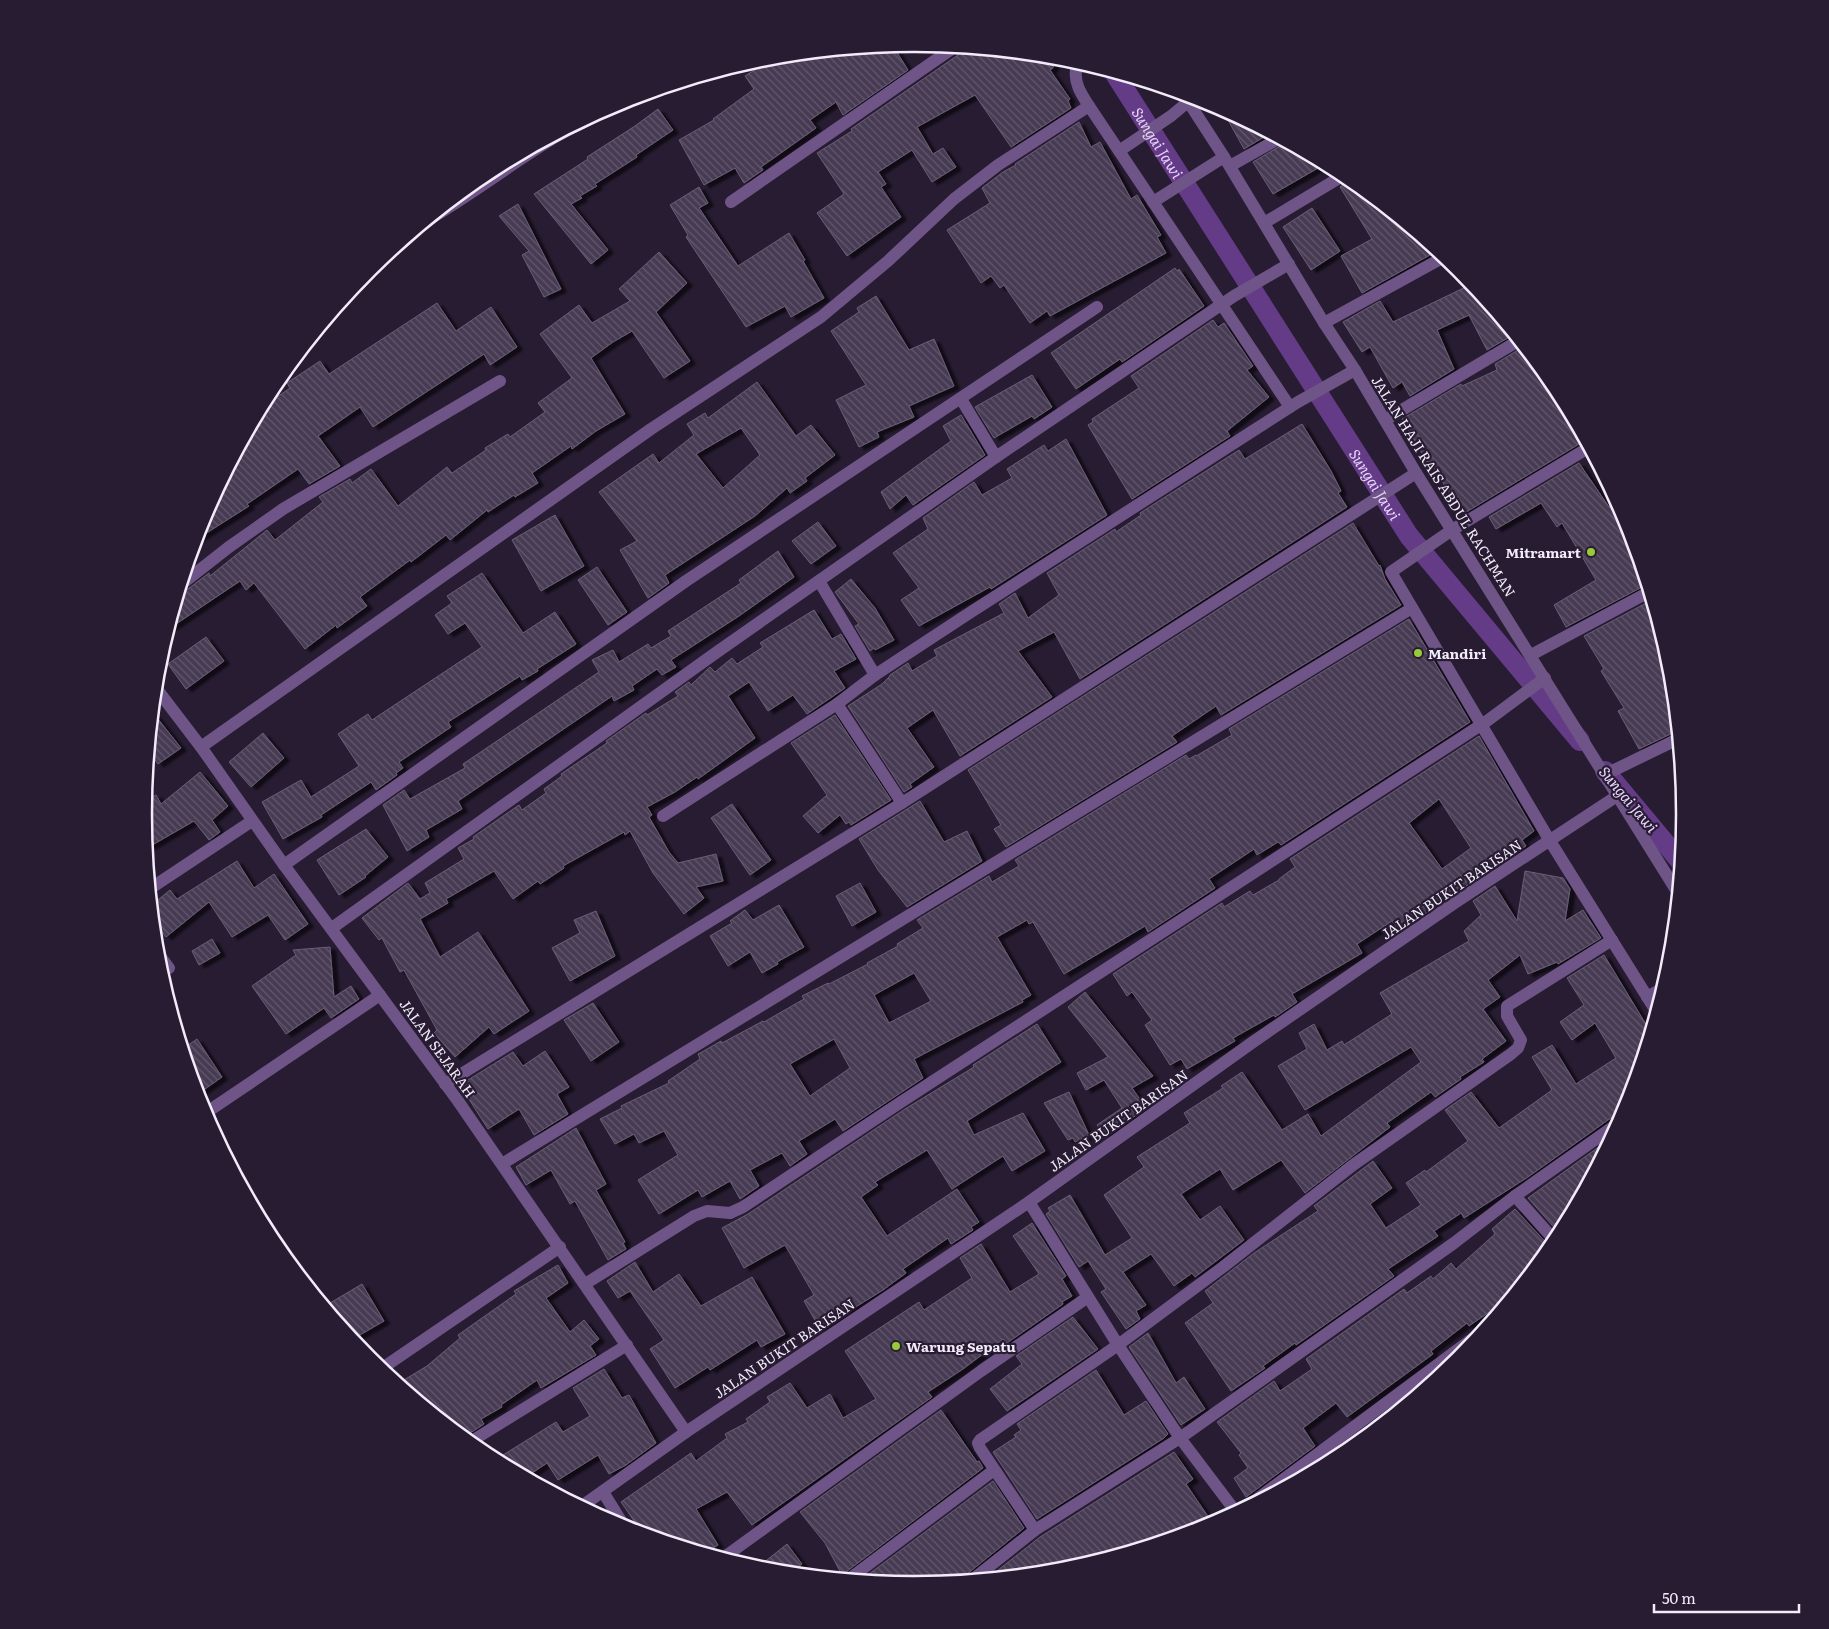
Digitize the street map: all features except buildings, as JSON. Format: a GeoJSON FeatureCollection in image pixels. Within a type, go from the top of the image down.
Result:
{"type":"FeatureCollection","features":[{"type":"Feature","properties":{"kind":"street"},"geometry":{"type":"LineString","coordinates":[[731,202],[945,53]]}},
{"type":"Feature","properties":{"kind":"street"},"geometry":{"type":"LineString","coordinates":[[1076,70],[1075,77],[1078,87],[1089,106],[1119,151],[1158,199],[1221,305],[1294,405]]}},
{"type":"Feature","properties":{"kind":"street"},"geometry":{"type":"LineString","coordinates":[[1119,151],[1171,116],[1183,102]]}},
{"type":"Feature","properties":{"kind":"street","name":"JALAN HAJI RAIS ABDUL RACHMAN"},"geometry":{"type":"LineString","coordinates":[[1191,105],[1324,323],[1355,370],[1416,473],[1673,885]]}},
{"type":"Feature","properties":{"kind":"street"},"geometry":{"type":"LineString","coordinates":[[201,746],[651,429],[821,317],[881,267],[954,198],[998,165],[1089,106]]}},
{"type":"Feature","properties":{"kind":"street"},"geometry":{"type":"LineString","coordinates":[[1158,199],[1202,172],[1272,142]]}},
{"type":"Feature","properties":{"kind":"street"},"geometry":{"type":"LineString","coordinates":[[1264,223],[1336,180]]}},
{"type":"Feature","properties":{"kind":"street"},"geometry":{"type":"LineString","coordinates":[[1324,323],[1437,261]]}},
{"type":"Feature","properties":{"kind":"street"},"geometry":{"type":"LineString","coordinates":[[332,928],[819,580],[996,457],[1234,296],[1289,264]]}},
{"type":"Feature","properties":{"kind":"street"},"geometry":{"type":"LineString","coordinates":[[284,865],[686,581],[1098,307]]}},
{"type":"Feature","properties":{"kind":"street"},"geometry":{"type":"LineString","coordinates":[[1385,420],[1513,343]]}},
{"type":"Feature","properties":{"kind":"street"},"geometry":{"type":"LineString","coordinates":[[663,816],[837,704],[875,674],[1294,405],[1355,370]]}},
{"type":"Feature","properties":{"kind":"street"},"geometry":{"type":"LineString","coordinates":[[190,578],[283,509],[500,380]]}},
{"type":"Feature","properties":{"kind":"street"},"geometry":{"type":"LineString","coordinates":[[961,399],[996,457]]}},
{"type":"Feature","properties":{"kind":"street"},"geometry":{"type":"LineString","coordinates":[[1583,451],[1452,530],[1395,570],[1412,608],[1484,723],[1550,841],[1652,1005]]}},
{"type":"Feature","properties":{"kind":"street"},"geometry":{"type":"LineString","coordinates":[[445,1084],[902,803],[1416,473]]}},
{"type":"Feature","properties":{"kind":"street"},"geometry":{"type":"LineString","coordinates":[[819,580],[875,674]]}},
{"type":"Feature","properties":{"kind":"street"},"geometry":{"type":"LineString","coordinates":[[1531,655],[1644,594]]}},
{"type":"Feature","properties":{"kind":"street"},"geometry":{"type":"LineString","coordinates":[[502,1164],[1412,608]]}},
{"type":"Feature","properties":{"kind":"street"},"geometry":{"type":"LineString","coordinates":[[585,1284],[694,1216],[707,1212],[730,1213],[756,1199],[934,1080],[1484,723],[1545,678]]}},
{"type":"Feature","properties":{"kind":"street","name":"JALAN SEJARAH"},"geometry":{"type":"LineString","coordinates":[[162,696],[201,746],[284,865],[332,928],[502,1164],[686,1432]]}},
{"type":"Feature","properties":{"kind":"street"},"geometry":{"type":"LineString","coordinates":[[837,704],[902,803]]}},
{"type":"Feature","properties":{"kind":"street"},"geometry":{"type":"LineString","coordinates":[[1604,774],[1673,742]]}},
{"type":"Feature","properties":{"kind":"street","name":"JALAN BUKIT BARISAN"},"geometry":{"type":"LineString","coordinates":[[587,1502],[686,1432],[1029,1202],[1253,1042],[1456,902],[1617,796]]}},
{"type":"Feature","properties":{"kind":"street"},"geometry":{"type":"LineString","coordinates":[[156,885],[252,820]]}},
{"type":"Feature","properties":{"kind":"street"},"geometry":{"type":"LineString","coordinates":[[1035,1530],[980,1448],[978,1443],[980,1440],[1118,1345],[1353,1165],[1511,1054],[1518,1048],[1521,1040],[1507,1016],[1507,1006],[1612,940]]}},
{"type":"Feature","properties":{"kind":"street"},"geometry":{"type":"LineString","coordinates":[[1647,997],[1655,993]]}},
{"type":"Feature","properties":{"kind":"street"},"geometry":{"type":"LineString","coordinates":[[213,1108],[380,995]]}},
{"type":"Feature","properties":{"kind":"street"},"geometry":{"type":"LineString","coordinates":[[980,1573],[1035,1530],[1180,1438],[1454,1243],[1515,1196],[1607,1131]]}},
{"type":"Feature","properties":{"kind":"street"},"geometry":{"type":"LineString","coordinates":[[1515,1196],[1550,1235]]}},
{"type":"Feature","properties":{"kind":"street"},"geometry":{"type":"LineString","coordinates":[[1029,1202],[1118,1345],[1180,1438],[1232,1507]]}},
{"type":"Feature","properties":{"kind":"street"},"geometry":{"type":"LineString","coordinates":[[388,1364],[560,1247]]}},
{"type":"Feature","properties":{"kind":"street"},"geometry":{"type":"LineString","coordinates":[[729,1554],[981,1370],[1088,1297]]}},
{"type":"Feature","properties":{"kind":"street"},"geometry":{"type":"LineString","coordinates":[[477,1438],[627,1345]]}},
{"type":"Feature","properties":{"kind":"street"},"geometry":{"type":"LineString","coordinates":[[1276,1484],[1453,1353]]}},
{"type":"Feature","properties":{"kind":"street"},"geometry":{"type":"LineString","coordinates":[[856,1574],[994,1470]]}},
{"type":"Feature","properties":{"kind":"street"},"geometry":{"type":"LineString","coordinates":[[603,1492],[618,1516]]}},
{"type":"Feature","properties":{"kind":"waterway","name":"Sungai Jawi"},"geometry":{"type":"LineString","coordinates":[[1119,80],[1409,536],[1580,741]]}},
{"type":"Feature","properties":{"kind":"waterway","name":"Sungai Jawi"},"geometry":{"type":"LineString","coordinates":[[1605,771],[1675,855]]}},
{"type":"Feature","properties":{"kind":"place","name":"Mitramart"},"geometry":{"type":"Point","coordinates":[1591,552]}},
{"type":"Feature","properties":{"kind":"place","name":"Mandiri"},"geometry":{"type":"Point","coordinates":[1418,653]}},
{"type":"Feature","properties":{"kind":"place","name":"Warung Sepatu"},"geometry":{"type":"Point","coordinates":[896,1346]}}]}
